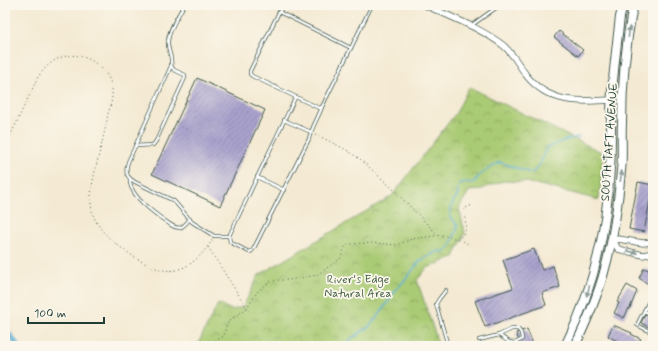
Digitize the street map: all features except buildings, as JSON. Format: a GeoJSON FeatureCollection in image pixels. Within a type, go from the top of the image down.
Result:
{"type":"FeatureCollection","features":[{"type":"Feature","properties":{"kind":"main road","name":"SOUTH TAFT AVENUE"},"geometry":{"type":"LineString","coordinates":[[565,346],[585,301],[601,241],[609,186],[612,100],[623,5]]}},
{"type":"Feature","properties":{"kind":"main road","name":"SOUTH TAFT AVENUE"},"geometry":{"type":"LineString","coordinates":[[575,346],[596,299],[612,242],[621,170],[626,59],[633,5]]}},
{"type":"Feature","properties":{"kind":"main road"},"geometry":{"type":"LineString","coordinates":[[622,156],[616,137],[618,108],[612,100],[618,95],[621,66],[626,59]]}},
{"type":"Feature","properties":{"kind":"main road"},"geometry":{"type":"LineString","coordinates":[[592,277],[599,269],[604,250],[612,242],[607,233],[614,193],[609,186]]}},
{"type":"Feature","properties":{"kind":"street"},"geometry":{"type":"LineString","coordinates":[[425,5],[482,32],[505,47],[511,52],[533,83],[549,95],[570,101],[612,100]]}},
{"type":"Feature","properties":{"kind":"street"},"geometry":{"type":"LineString","coordinates":[[653,242],[643,243],[618,239],[612,242],[618,249],[643,255],[653,253]]}},
{"type":"Feature","properties":{"kind":"lane"},"geometry":{"type":"LineString","coordinates":[[184,5],[168,40],[168,49],[172,60],[171,66],[126,169],[130,179],[129,183],[141,201],[171,225],[176,228],[180,228],[190,220]]}},
{"type":"Feature","properties":{"kind":"lane"},"geometry":{"type":"LineString","coordinates":[[285,5],[279,12],[250,71],[250,74],[295,98],[315,107],[322,107]]}},
{"type":"Feature","properties":{"kind":"lane"},"geometry":{"type":"LineString","coordinates":[[295,98],[229,236],[230,242],[249,252],[252,251],[284,190],[309,139],[322,107],[372,5]]}},
{"type":"Feature","properties":{"kind":"lane"},"geometry":{"type":"LineString","coordinates":[[470,27],[500,5]]}},
{"type":"Feature","properties":{"kind":"lane"},"geometry":{"type":"LineString","coordinates":[[279,12],[351,48]]}},
{"type":"Feature","properties":{"kind":"lane"},"geometry":{"type":"LineString","coordinates":[[135,146],[153,144],[156,141],[185,78],[185,75],[174,70],[171,66]]}},
{"type":"Feature","properties":{"kind":"lane"},"geometry":{"type":"LineString","coordinates":[[284,120],[311,132]]}},
{"type":"Feature","properties":{"kind":"lane"},"geometry":{"type":"LineString","coordinates":[[257,177],[284,190]]}},
{"type":"Feature","properties":{"kind":"lane"},"geometry":{"type":"LineString","coordinates":[[130,179],[174,201],[190,220],[214,236],[229,236]]}},
{"type":"Feature","properties":{"kind":"lane"},"geometry":{"type":"LineString","coordinates":[[446,290],[436,304],[448,346]]}},
{"type":"Feature","properties":{"kind":"lane"},"geometry":{"type":"LineString","coordinates":[[653,298],[651,297],[637,324],[653,333]]}},
{"type":"Feature","properties":{"kind":"lane"},"geometry":{"type":"LineString","coordinates":[[644,311],[653,315]]}},
{"type":"Feature","properties":{"kind":"lane"},"geometry":{"type":"LineString","coordinates":[[479,340],[499,335],[512,329],[518,329],[521,333],[522,339],[517,343],[510,343],[499,335]]}},
{"type":"Feature","properties":{"kind":"lane"},"geometry":{"type":"LineString","coordinates":[[651,346],[653,342]]}},
{"type":"Feature","properties":{"kind":"path"},"geometry":{"type":"LineString","coordinates":[[5,147],[38,77],[44,68],[67,55],[80,56],[88,59],[104,71],[109,79],[112,90],[90,194],[91,209],[100,229],[108,238],[125,250],[140,260],[161,270],[172,270],[188,266],[208,247],[214,236]]}},
{"type":"Feature","properties":{"kind":"path"},"geometry":{"type":"LineString","coordinates":[[311,132],[345,149],[360,159],[392,188],[437,235]]}},
{"type":"Feature","properties":{"kind":"path"},"geometry":{"type":"LineString","coordinates":[[209,346],[212,342],[224,336],[226,326],[232,318],[247,308],[259,290],[270,282],[312,277],[322,272],[341,258],[345,247],[349,244],[372,243],[397,245],[412,239],[437,235],[449,236],[458,239],[462,236],[466,226],[464,212],[465,208],[473,205]]}},
{"type":"Feature","properties":{"kind":"path"},"geometry":{"type":"LineString","coordinates":[[463,241],[470,245]]}},
{"type":"Feature","properties":{"kind":"path"},"geometry":{"type":"LineString","coordinates":[[208,247],[247,308]]}},
{"type":"Feature","properties":{"kind":"green space","name":"River's Edge Natural Area"},"geometry":{"type":"Polygon","coordinates":[[[469,87],[603,153],[599,200],[527,182],[503,181],[479,190],[469,191],[459,208],[465,233],[454,257],[427,268],[417,280],[439,346],[197,346],[218,304],[232,310],[243,307],[259,275],[392,196],[456,113],[469,87]]]}},
{"type":"Feature","properties":{"kind":"waterway"},"geometry":{"type":"LineString","coordinates":[[344,346],[352,338],[369,327],[396,290],[420,261],[438,251],[443,252],[449,248],[458,227],[450,217],[450,211],[454,200],[458,195],[457,189],[459,184],[465,182],[473,183],[480,175],[499,162],[531,173],[541,162],[546,148],[568,139],[579,137]]}},
{"type":"Feature","properties":{"kind":"waterway"},"geometry":{"type":"LineString","coordinates":[[5,329],[18,346]]}}]}
